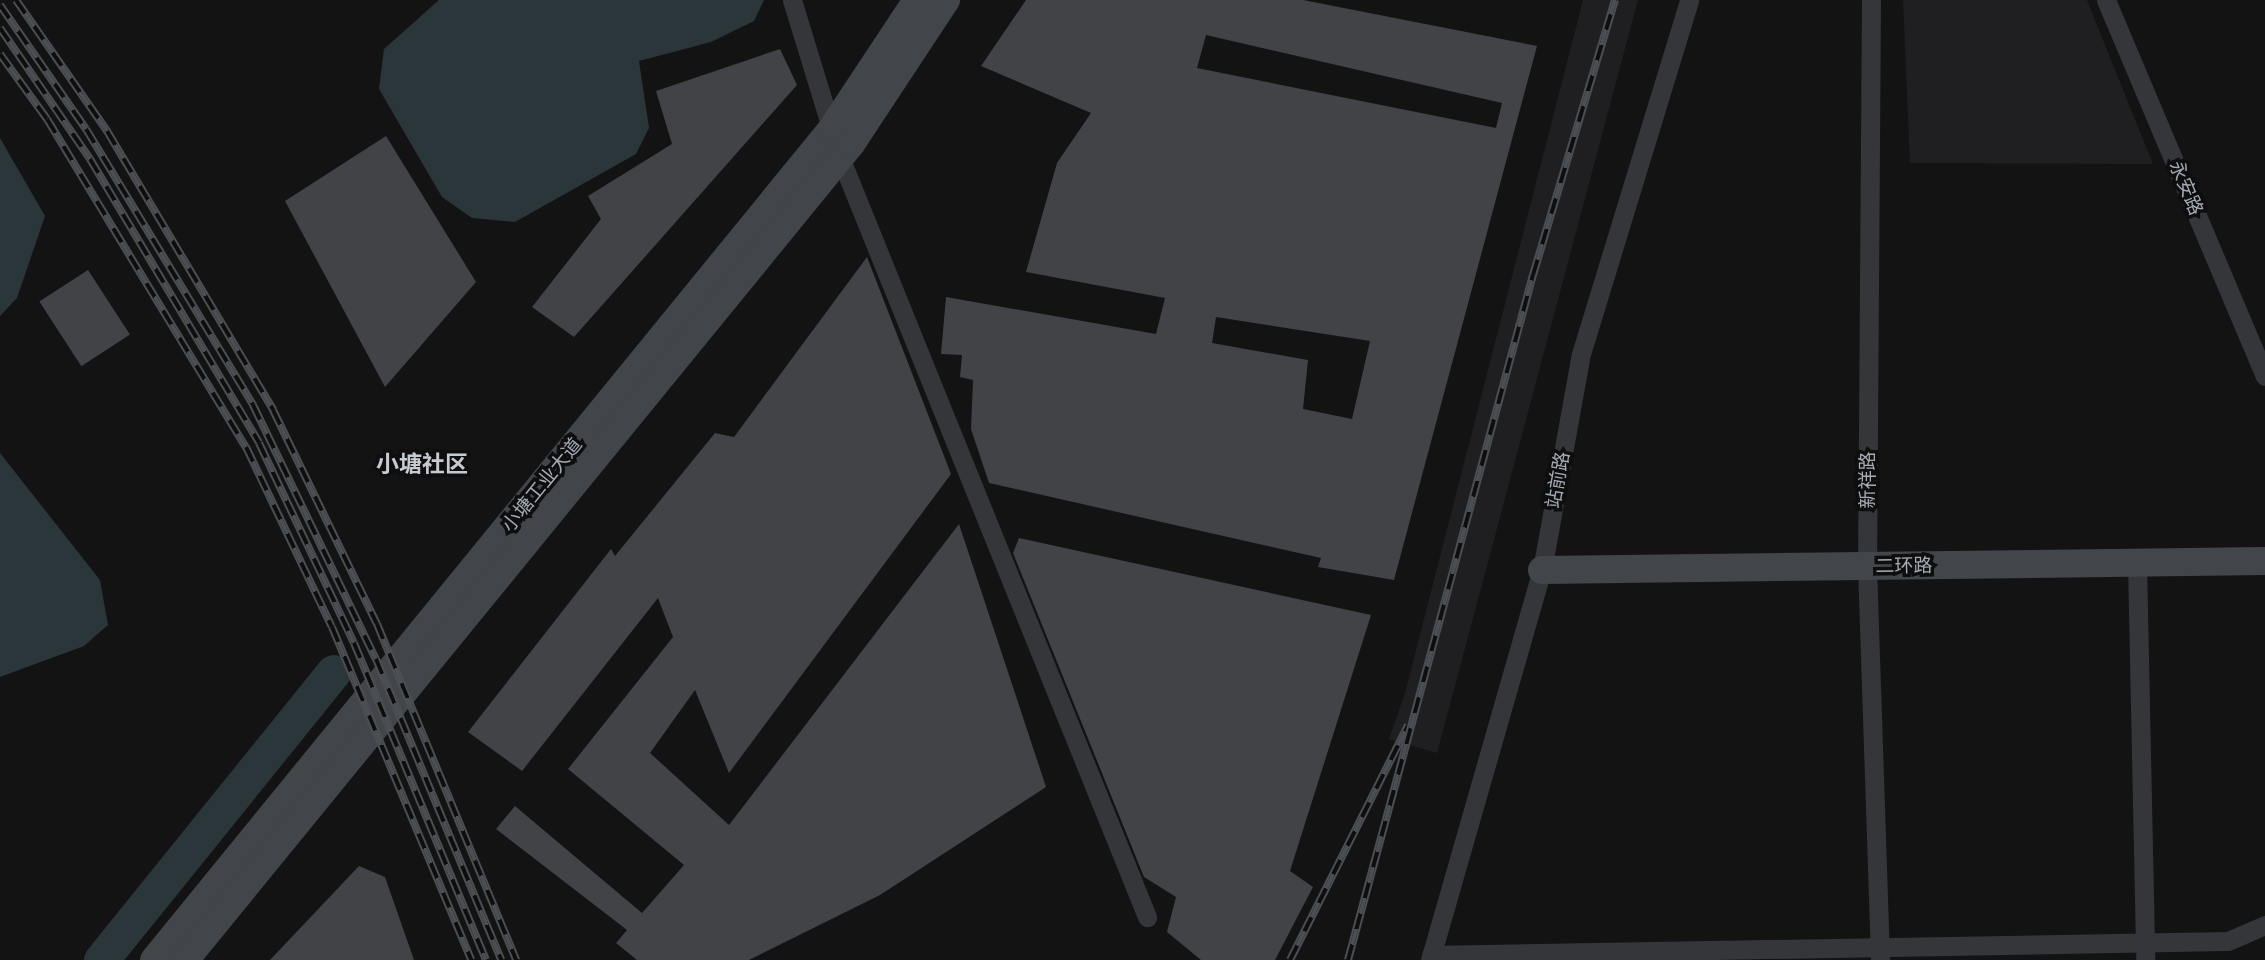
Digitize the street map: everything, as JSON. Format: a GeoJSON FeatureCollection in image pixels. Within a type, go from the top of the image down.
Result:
{"type":"FeatureCollection","features":[{"type":"Feature","properties":{"kind":"main road","name":"小塘工业大道"},"geometry":{"type":"LineString","coordinates":[[154,960],[831,130],[917,0]]}},
{"type":"Feature","properties":{"kind":"main road","name":"小塘工业大道"},"geometry":{"type":"LineString","coordinates":[[185,960],[840,157],[946,0]]}},
{"type":"Feature","properties":{"kind":"main road","name":"二环路"},"geometry":{"type":"LineString","coordinates":[[1542,570],[2265,561]]}},
{"type":"Feature","properties":{"kind":"street"},"geometry":{"type":"LineString","coordinates":[[792,0],[840,157],[1147,917]]}},
{"type":"Feature","properties":{"kind":"street","name":"站前路"},"geometry":{"type":"LineString","coordinates":[[1431,958],[1542,570],[1581,354],[1689,0]]}},
{"type":"Feature","properties":{"kind":"street","name":"新祥路"},"geometry":{"type":"LineString","coordinates":[[1871,0],[1867,566],[1879,952]]}},
{"type":"Feature","properties":{"kind":"street","name":"永安路"},"geometry":{"type":"LineString","coordinates":[[2106,0],[2265,376]]}},
{"type":"Feature","properties":{"kind":"street"},"geometry":{"type":"LineString","coordinates":[[2137,563],[2145,951]]}},
{"type":"Feature","properties":{"kind":"street"},"geometry":{"type":"LineString","coordinates":[[1431,958],[2145,951],[2228,941],[2265,925]]}},
{"type":"Feature","properties":{"kind":"shaded area"},"geometry":{"type":"Polygon","coordinates":[[[439,0],[764,0],[754,21],[711,42],[639,61],[649,128],[636,154],[515,222],[472,218],[442,197],[379,89],[384,49],[439,0]]]}},
{"type":"Feature","properties":{"kind":"shaded area"},"geometry":{"type":"Polygon","coordinates":[[[1583,0],[1638,0],[1437,753],[1389,739],[1405,693],[1583,0]]]}},
{"type":"Feature","properties":{"kind":"shaded area"},"geometry":{"type":"Polygon","coordinates":[[[1903,0],[2087,0],[2153,164],[1910,163],[1903,0]]]}},
{"type":"Feature","properties":{"kind":"shaded area"},"geometry":{"type":"Polygon","coordinates":[[[0,138],[45,216],[17,298],[0,316],[0,138]]]}},
{"type":"Feature","properties":{"kind":"shaded area"},"geometry":{"type":"Polygon","coordinates":[[[0,453],[100,580],[108,625],[84,646],[0,677],[0,453]]]}},
{"type":"Feature","properties":{"kind":"building"},"geometry":{"type":"Polygon","coordinates":[[[1026,0],[1303,0],[1537,46],[1394,580],[1318,567],[1321,558],[989,483],[971,429],[973,380],[960,377],[962,355],[941,354],[946,297],[1156,334],[1165,298],[1026,272],[1057,163],[1091,113],[981,66],[1026,0]],[[1206,35],[1197,68],[1496,128],[1502,103],[1206,35]],[[1216,317],[1212,343],[1308,360],[1303,409],[1352,419],[1370,341],[1216,317]]]}},
{"type":"Feature","properties":{"kind":"building"},"geometry":{"type":"Polygon","coordinates":[[[780,49],[797,85],[574,337],[532,307],[601,219],[588,196],[672,144],[656,91],[780,49]]]}},
{"type":"Feature","properties":{"kind":"building"},"geometry":{"type":"Polygon","coordinates":[[[386,136],[476,282],[385,387],[285,201],[386,136]]]}},
{"type":"Feature","properties":{"kind":"building"},"geometry":{"type":"Polygon","coordinates":[[[867,257],[951,474],[729,773],[695,690],[650,753],[729,825],[959,524],[1046,787],[880,895],[749,960],[637,960],[616,943],[627,930],[496,829],[515,806],[642,913],[684,865],[568,769],[673,637],[658,598],[522,771],[468,732],[611,549],[615,556],[715,433],[734,437],[867,257]]]}},
{"type":"Feature","properties":{"kind":"building"},"geometry":{"type":"Polygon","coordinates":[[[88,270],[130,335],[81,366],[39,302],[88,270]]]}},
{"type":"Feature","properties":{"kind":"building"},"geometry":{"type":"Polygon","coordinates":[[[1019,538],[1371,615],[1290,871],[1313,887],[1275,960],[1201,960],[1167,932],[1176,897],[1144,877],[1013,553],[1019,538]]]}},
{"type":"Feature","properties":{"kind":"building"},"geometry":{"type":"Polygon","coordinates":[[[359,866],[385,877],[414,960],[270,960],[359,866]]]}},
{"type":"Feature","properties":{"kind":"waterway"},"geometry":{"type":"LineString","coordinates":[[101,960],[333,672]]}},
{"type":"Feature","properties":{"kind":"railway"},"geometry":{"type":"LineString","coordinates":[[16,0],[107,131],[273,410],[377,624],[516,960]]}},
{"type":"Feature","properties":{"kind":"railway"},"geometry":{"type":"LineString","coordinates":[[1348,960],[1533,275],[1615,0]]}},
{"type":"Feature","properties":{"kind":"railway"},"geometry":{"type":"LineString","coordinates":[[0,5],[86,129],[253,405],[376,659],[501,960]]}},
{"type":"Feature","properties":{"kind":"railway"},"geometry":{"type":"LineString","coordinates":[[0,28],[90,159],[259,443],[354,643],[486,960]]}},
{"type":"Feature","properties":{"kind":"railway"},"geometry":{"type":"LineString","coordinates":[[0,54],[47,119],[246,447],[332,627],[471,960]]}},
{"type":"Feature","properties":{"kind":"railway"},"geometry":{"type":"LineString","coordinates":[[1290,960],[1408,725]]}},
{"type":"Feature","properties":{"kind":"district","name":"小塘社区"},"geometry":{"type":"Point","coordinates":[422,463]}}]}
